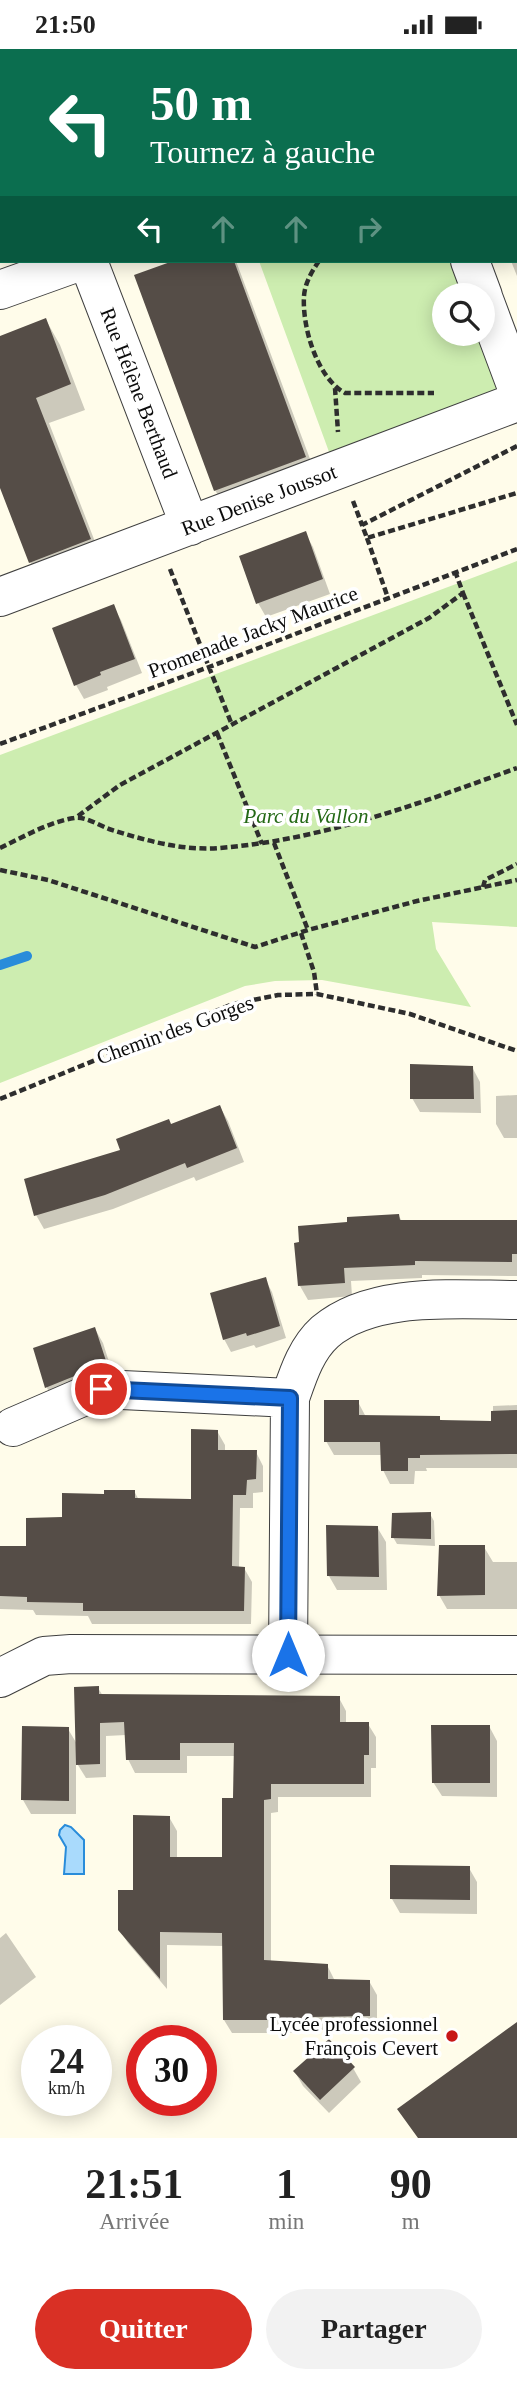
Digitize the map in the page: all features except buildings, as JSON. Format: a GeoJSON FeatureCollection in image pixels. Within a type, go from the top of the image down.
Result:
{"type":"FeatureCollection","features":[{"type":"Feature","properties":{"kind":"street"},"geometry":{"type":"LineString","coordinates":[[0,290],[75,263]]}},
{"type":"Feature","properties":{"kind":"street","name":"Rue Hélène Berthaud"},"geometry":{"type":"LineString","coordinates":[[89,263],[190,526]]}},
{"type":"Feature","properties":{"kind":"street"},"geometry":{"type":"LineString","coordinates":[[471,263],[478,283]]}},
{"type":"Feature","properties":{"kind":"street"},"geometry":{"type":"LineString","coordinates":[[495,328],[517,388]]}},
{"type":"Feature","properties":{"kind":"street","name":"Rue Denise Joussot"},"geometry":{"type":"LineString","coordinates":[[0,597],[517,402]]}},
{"type":"Feature","properties":{"kind":"street"},"geometry":{"type":"LineString","coordinates":[[288,1655],[290,1398],[304,1360],[324,1333],[356,1314],[393,1303],[517,1300]]}},
{"type":"Feature","properties":{"kind":"street"},"geometry":{"type":"LineString","coordinates":[[13,1427],[101,1389],[290,1398]]}},
{"type":"Feature","properties":{"kind":"street"},"geometry":{"type":"LineString","coordinates":[[0,1678],[44,1656],[71,1654],[517,1655]]}},
{"type":"Feature","properties":{"kind":"path"},"geometry":{"type":"LineString","coordinates":[[318,263],[310,273],[304,296],[306,319],[310,345],[335,387],[345,393],[438,393]]}},
{"type":"Feature","properties":{"kind":"path"},"geometry":{"type":"LineString","coordinates":[[388,598],[362,525],[517,446]]}},
{"type":"Feature","properties":{"kind":"path"},"geometry":{"type":"LineString","coordinates":[[366,538],[517,493]]}},
{"type":"Feature","properties":{"kind":"path","name":"Promenade Jacky Maurice"},"geometry":{"type":"LineString","coordinates":[[0,744],[517,549]]}},
{"type":"Feature","properties":{"kind":"path"},"geometry":{"type":"LineString","coordinates":[[170,568],[232,725]]}},
{"type":"Feature","properties":{"kind":"path"},"geometry":{"type":"LineString","coordinates":[[456,571],[517,725]]}},
{"type":"Feature","properties":{"kind":"path"},"geometry":{"type":"LineString","coordinates":[[0,848],[77,817],[120,785],[429,618],[463,593]]}},
{"type":"Feature","properties":{"kind":"path"},"geometry":{"type":"LineString","coordinates":[[217,733],[262,844]]}},
{"type":"Feature","properties":{"kind":"path"},"geometry":{"type":"LineString","coordinates":[[77,817],[164,845],[215,849],[262,844],[391,813],[517,768]]}},
{"type":"Feature","properties":{"kind":"path"},"geometry":{"type":"LineString","coordinates":[[274,842],[308,930]]}},
{"type":"Feature","properties":{"kind":"path"},"geometry":{"type":"LineString","coordinates":[[482,887],[485,880],[517,864]]}},
{"type":"Feature","properties":{"kind":"path"},"geometry":{"type":"LineString","coordinates":[[0,870],[48,880],[255,947],[417,901],[517,880]]}},
{"type":"Feature","properties":{"kind":"path"},"geometry":{"type":"LineString","coordinates":[[302,933],[314,972],[317,994]]}},
{"type":"Feature","properties":{"kind":"path","name":"Chemin des Gorges"},"geometry":{"type":"LineString","coordinates":[[0,1099],[233,1004],[278,995],[317,994],[410,1014],[517,1051]]}},
{"type":"Feature","properties":{"kind":"green space"},"geometry":{"type":"Polygon","coordinates":[[[260,263],[457,263],[465,283],[432,283],[432,346],[486,346],[498,390],[332,460],[260,263]]]}},
{"type":"Feature","properties":{"kind":"green space","name":"Parc du Vallon"},"geometry":{"type":"Polygon","coordinates":[[[517,561],[517,927],[432,922],[436,949],[471,1007],[322,980],[275,981],[245,986],[0,1083],[0,755],[517,561]]]}},
{"type":"Feature","properties":{"kind":"water"},"geometry":{"type":"Polygon","coordinates":[[[65,1825],[71,1827],[84,1840],[84,1874],[64,1874],[66,1847],[59,1835],[65,1825]]]}},
{"type":"Feature","properties":{"kind":"waterway"},"geometry":{"type":"LineString","coordinates":[[0,965],[27,956]]}},
{"type":"Feature","properties":{"kind":"place","name":"Lycée professionnel François Cevert"},"geometry":{"type":"Point","coordinates":[452,2036]}},
{"type":"Feature","properties":{"kind":"route"},"geometry":{"type":"LineString","coordinates":[[101,1389],[290,1398],[288,1655]]}}]}
